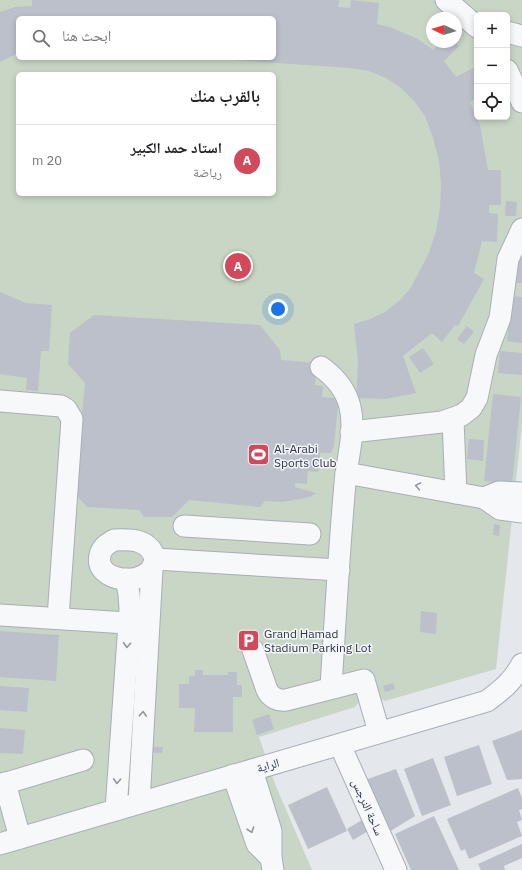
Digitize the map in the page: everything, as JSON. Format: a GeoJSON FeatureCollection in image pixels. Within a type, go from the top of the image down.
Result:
{"type":"FeatureCollection","features":[{"type":"Feature","properties":{"kind":"street"},"geometry":{"type":"LineString","coordinates":[[446,0],[474,25]]}},
{"type":"Feature","properties":{"kind":"street"},"geometry":{"type":"LineString","coordinates":[[510,33],[522,36],[522,32]]}},
{"type":"Feature","properties":{"kind":"street"},"geometry":{"type":"LineString","coordinates":[[510,76],[522,102]]}},
{"type":"Feature","properties":{"kind":"street"},"geometry":{"type":"LineString","coordinates":[[351,432],[453,420],[471,408],[476,398],[486,355],[500,318],[508,259],[522,229]]}},
{"type":"Feature","properties":{"kind":"street"},"geometry":{"type":"LineString","coordinates":[[321,366],[340,383],[351,409],[351,432],[346,473],[331,688]]}},
{"type":"Feature","properties":{"kind":"street"},"geometry":{"type":"LineString","coordinates":[[0,401],[61,406],[66,408],[72,419],[58,618]]}},
{"type":"Feature","properties":{"kind":"street"},"geometry":{"type":"LineString","coordinates":[[453,420],[456,493]]}},
{"type":"Feature","properties":{"kind":"street"},"geometry":{"type":"LineString","coordinates":[[346,473],[484,498],[500,509],[522,512]]}},
{"type":"Feature","properties":{"kind":"street"},"geometry":{"type":"LineString","coordinates":[[484,498],[499,492],[522,493]]}},
{"type":"Feature","properties":{"kind":"street"},"geometry":{"type":"LineString","coordinates":[[184,526],[310,534]]}},
{"type":"Feature","properties":{"kind":"street"},"geometry":{"type":"LineString","coordinates":[[245,565],[248,531]]}},
{"type":"Feature","properties":{"kind":"street"},"geometry":{"type":"LineString","coordinates":[[116,810],[138,624],[153,564],[150,548],[140,541],[122,539],[114,540],[106,544],[99,558],[100,566],[105,573],[112,577],[126,579],[145,576],[153,564]]}},
{"type":"Feature","properties":{"kind":"street"},"geometry":{"type":"LineString","coordinates":[[153,564],[245,565],[339,570]]}},
{"type":"Feature","properties":{"kind":"street"},"geometry":{"type":"LineString","coordinates":[[126,579],[138,624],[139,804]]}},
{"type":"Feature","properties":{"kind":"street"},"geometry":{"type":"LineString","coordinates":[[0,614],[138,624]]}},
{"type":"Feature","properties":{"kind":"street"},"geometry":{"type":"LineString","coordinates":[[253,650],[267,690],[269,694],[277,699],[286,700],[364,680],[379,732]]}},
{"type":"Feature","properties":{"kind":"street","name":"الراية"},"geometry":{"type":"LineString","coordinates":[[0,844],[487,701],[503,690],[516,676],[522,664]]}},
{"type":"Feature","properties":{"kind":"street","name":"ساحة النرجس"},"geometry":{"type":"LineString","coordinates":[[340,745],[396,870]]}},
{"type":"Feature","properties":{"kind":"street"},"geometry":{"type":"LineString","coordinates":[[20,838],[2,784],[84,760]]}},
{"type":"Feature","properties":{"kind":"street"},"geometry":{"type":"LineString","coordinates":[[242,773],[257,844],[272,864]]}},
{"type":"Feature","properties":{"kind":"green space","name":"Al-Arabi Sports Club"},"geometry":{"type":"Polygon","coordinates":[[[0,0],[522,0],[522,424],[496,669],[385,701],[377,696],[359,702],[355,707],[259,737],[275,784],[312,870],[0,870],[0,0]]]}},
{"type":"Feature","properties":{"kind":"building"},"geometry":{"type":"Polygon","coordinates":[[[32,0],[339,0],[338,7],[350,8],[351,0],[379,3],[377,24],[390,27],[418,39],[426,45],[426,48],[433,50],[435,48],[457,48],[444,61],[456,77],[474,68],[474,100],[470,102],[474,111],[474,120],[478,120],[480,125],[488,170],[501,170],[501,205],[489,205],[489,213],[498,214],[497,242],[482,241],[474,273],[484,279],[458,326],[455,325],[442,342],[432,333],[403,356],[416,393],[386,399],[356,398],[358,363],[354,324],[385,312],[399,301],[410,289],[429,253],[436,231],[440,208],[441,184],[439,161],[433,138],[425,116],[414,101],[401,88],[386,78],[369,71],[351,68],[232,60],[276,60],[276,16],[16,16],[16,54],[0,62],[0,12],[15,7],[32,6],[32,0]]]}},
{"type":"Feature","properties":{"kind":"building"},"geometry":{"type":"Polygon","coordinates":[[[506,201],[517,202],[516,216],[505,216],[506,201]]]}},
{"type":"Feature","properties":{"kind":"building"},"geometry":{"type":"Polygon","coordinates":[[[518,251],[522,251],[522,283],[515,283],[518,251]]]}},
{"type":"Feature","properties":{"kind":"building"},"geometry":{"type":"Polygon","coordinates":[[[0,292],[26,303],[52,305],[49,351],[41,351],[38,391],[26,390],[27,378],[0,374],[0,292]]]}},
{"type":"Feature","properties":{"kind":"building"},"geometry":{"type":"Polygon","coordinates":[[[511,296],[522,297],[522,343],[507,341],[511,296]]]}},
{"type":"Feature","properties":{"kind":"building"},"geometry":{"type":"Polygon","coordinates":[[[94,315],[260,325],[280,350],[281,360],[317,363],[315,385],[323,386],[322,397],[335,398],[338,404],[334,446],[331,453],[320,453],[318,472],[308,471],[307,484],[295,483],[295,487],[316,493],[310,497],[283,502],[265,501],[260,507],[189,500],[172,517],[144,517],[139,510],[87,507],[77,496],[79,474],[76,474],[85,383],[68,364],[70,333],[94,315]]]}},
{"type":"Feature","properties":{"kind":"building"},"geometry":{"type":"Polygon","coordinates":[[[467,326],[474,332],[464,344],[457,339],[467,326]]]}},
{"type":"Feature","properties":{"kind":"building"},"geometry":{"type":"Polygon","coordinates":[[[423,348],[434,364],[420,373],[409,357],[423,348]]]}},
{"type":"Feature","properties":{"kind":"building"},"geometry":{"type":"Polygon","coordinates":[[[500,351],[522,353],[522,375],[498,373],[500,351]]]}},
{"type":"Feature","properties":{"kind":"building"},"geometry":{"type":"Polygon","coordinates":[[[493,394],[521,397],[512,484],[484,481],[493,394]]]}},
{"type":"Feature","properties":{"kind":"building"},"geometry":{"type":"Polygon","coordinates":[[[469,439],[484,440],[483,461],[467,459],[469,439]]]}},
{"type":"Feature","properties":{"kind":"building"},"geometry":{"type":"Polygon","coordinates":[[[494,524],[500,525],[499,536],[493,535],[494,524]]]}},
{"type":"Feature","properties":{"kind":"building"},"geometry":{"type":"Polygon","coordinates":[[[421,611],[437,613],[436,634],[420,632],[421,611]]]}},
{"type":"Feature","properties":{"kind":"building"},"geometry":{"type":"Polygon","coordinates":[[[0,631],[59,635],[56,681],[0,677],[0,631]]]}},
{"type":"Feature","properties":{"kind":"building"},"geometry":{"type":"Polygon","coordinates":[[[195,670],[203,670],[203,675],[228,675],[228,672],[237,672],[237,685],[242,685],[242,697],[233,697],[233,732],[194,732],[195,708],[179,708],[179,684],[189,684],[189,676],[195,676],[195,670]]]}},
{"type":"Feature","properties":{"kind":"building"},"geometry":{"type":"Polygon","coordinates":[[[393,683],[395,689],[385,692],[383,686],[393,683]]]}},
{"type":"Feature","properties":{"kind":"building"},"geometry":{"type":"Polygon","coordinates":[[[0,686],[29,688],[27,712],[0,710],[0,686]]]}},
{"type":"Feature","properties":{"kind":"building"},"geometry":{"type":"Polygon","coordinates":[[[269,714],[274,729],[257,735],[252,720],[269,714]]]}},
{"type":"Feature","properties":{"kind":"building"},"geometry":{"type":"Polygon","coordinates":[[[0,728],[25,730],[23,754],[0,753],[0,728]]]}},
{"type":"Feature","properties":{"kind":"building"},"geometry":{"type":"Polygon","coordinates":[[[522,730],[522,779],[507,780],[492,741],[522,730]]]}},
{"type":"Feature","properties":{"kind":"building"},"geometry":{"type":"Polygon","coordinates":[[[479,745],[492,784],[457,796],[444,757],[479,745]]]}},
{"type":"Feature","properties":{"kind":"building"},"geometry":{"type":"Polygon","coordinates":[[[151,747],[163,747],[162,753],[151,753],[151,747]]]}},
{"type":"Feature","properties":{"kind":"building"},"geometry":{"type":"Polygon","coordinates":[[[433,758],[451,805],[422,816],[404,769],[433,758]]]}},
{"type":"Feature","properties":{"kind":"building"},"geometry":{"type":"Polygon","coordinates":[[[396,769],[415,816],[384,835],[362,781],[396,769]]]}},
{"type":"Feature","properties":{"kind":"building"},"geometry":{"type":"Polygon","coordinates":[[[327,787],[347,831],[308,849],[288,805],[327,787]]]}},
{"type":"Feature","properties":{"kind":"building"},"geometry":{"type":"Polygon","coordinates":[[[518,788],[522,798],[522,809],[519,810],[522,820],[517,822],[522,836],[469,859],[465,849],[461,851],[447,819],[518,788]]]}},
{"type":"Feature","properties":{"kind":"building"},"geometry":{"type":"Polygon","coordinates":[[[434,816],[459,870],[411,870],[395,834],[434,816]]]}},
{"type":"Feature","properties":{"kind":"building"},"geometry":{"type":"Polygon","coordinates":[[[362,820],[368,831],[353,840],[347,829],[362,820]]]}},
{"type":"Feature","properties":{"kind":"building"},"geometry":{"type":"Polygon","coordinates":[[[522,844],[522,858],[504,866],[505,870],[481,870],[478,864],[522,844]]]}},
{"type":"Feature","properties":{"kind":"place","name":"استاد حمد الكبير"},"geometry":{"type":"Point","coordinates":[238,266]}},
{"type":"Feature","properties":{"kind":"place","name":"Al-Arabi Sports Club"},"geometry":{"type":"Point","coordinates":[259,455]}},
{"type":"Feature","properties":{"kind":"place","name":"Grand Hamad Stadium Parking Lot"},"geometry":{"type":"Point","coordinates":[249,640]}}]}
